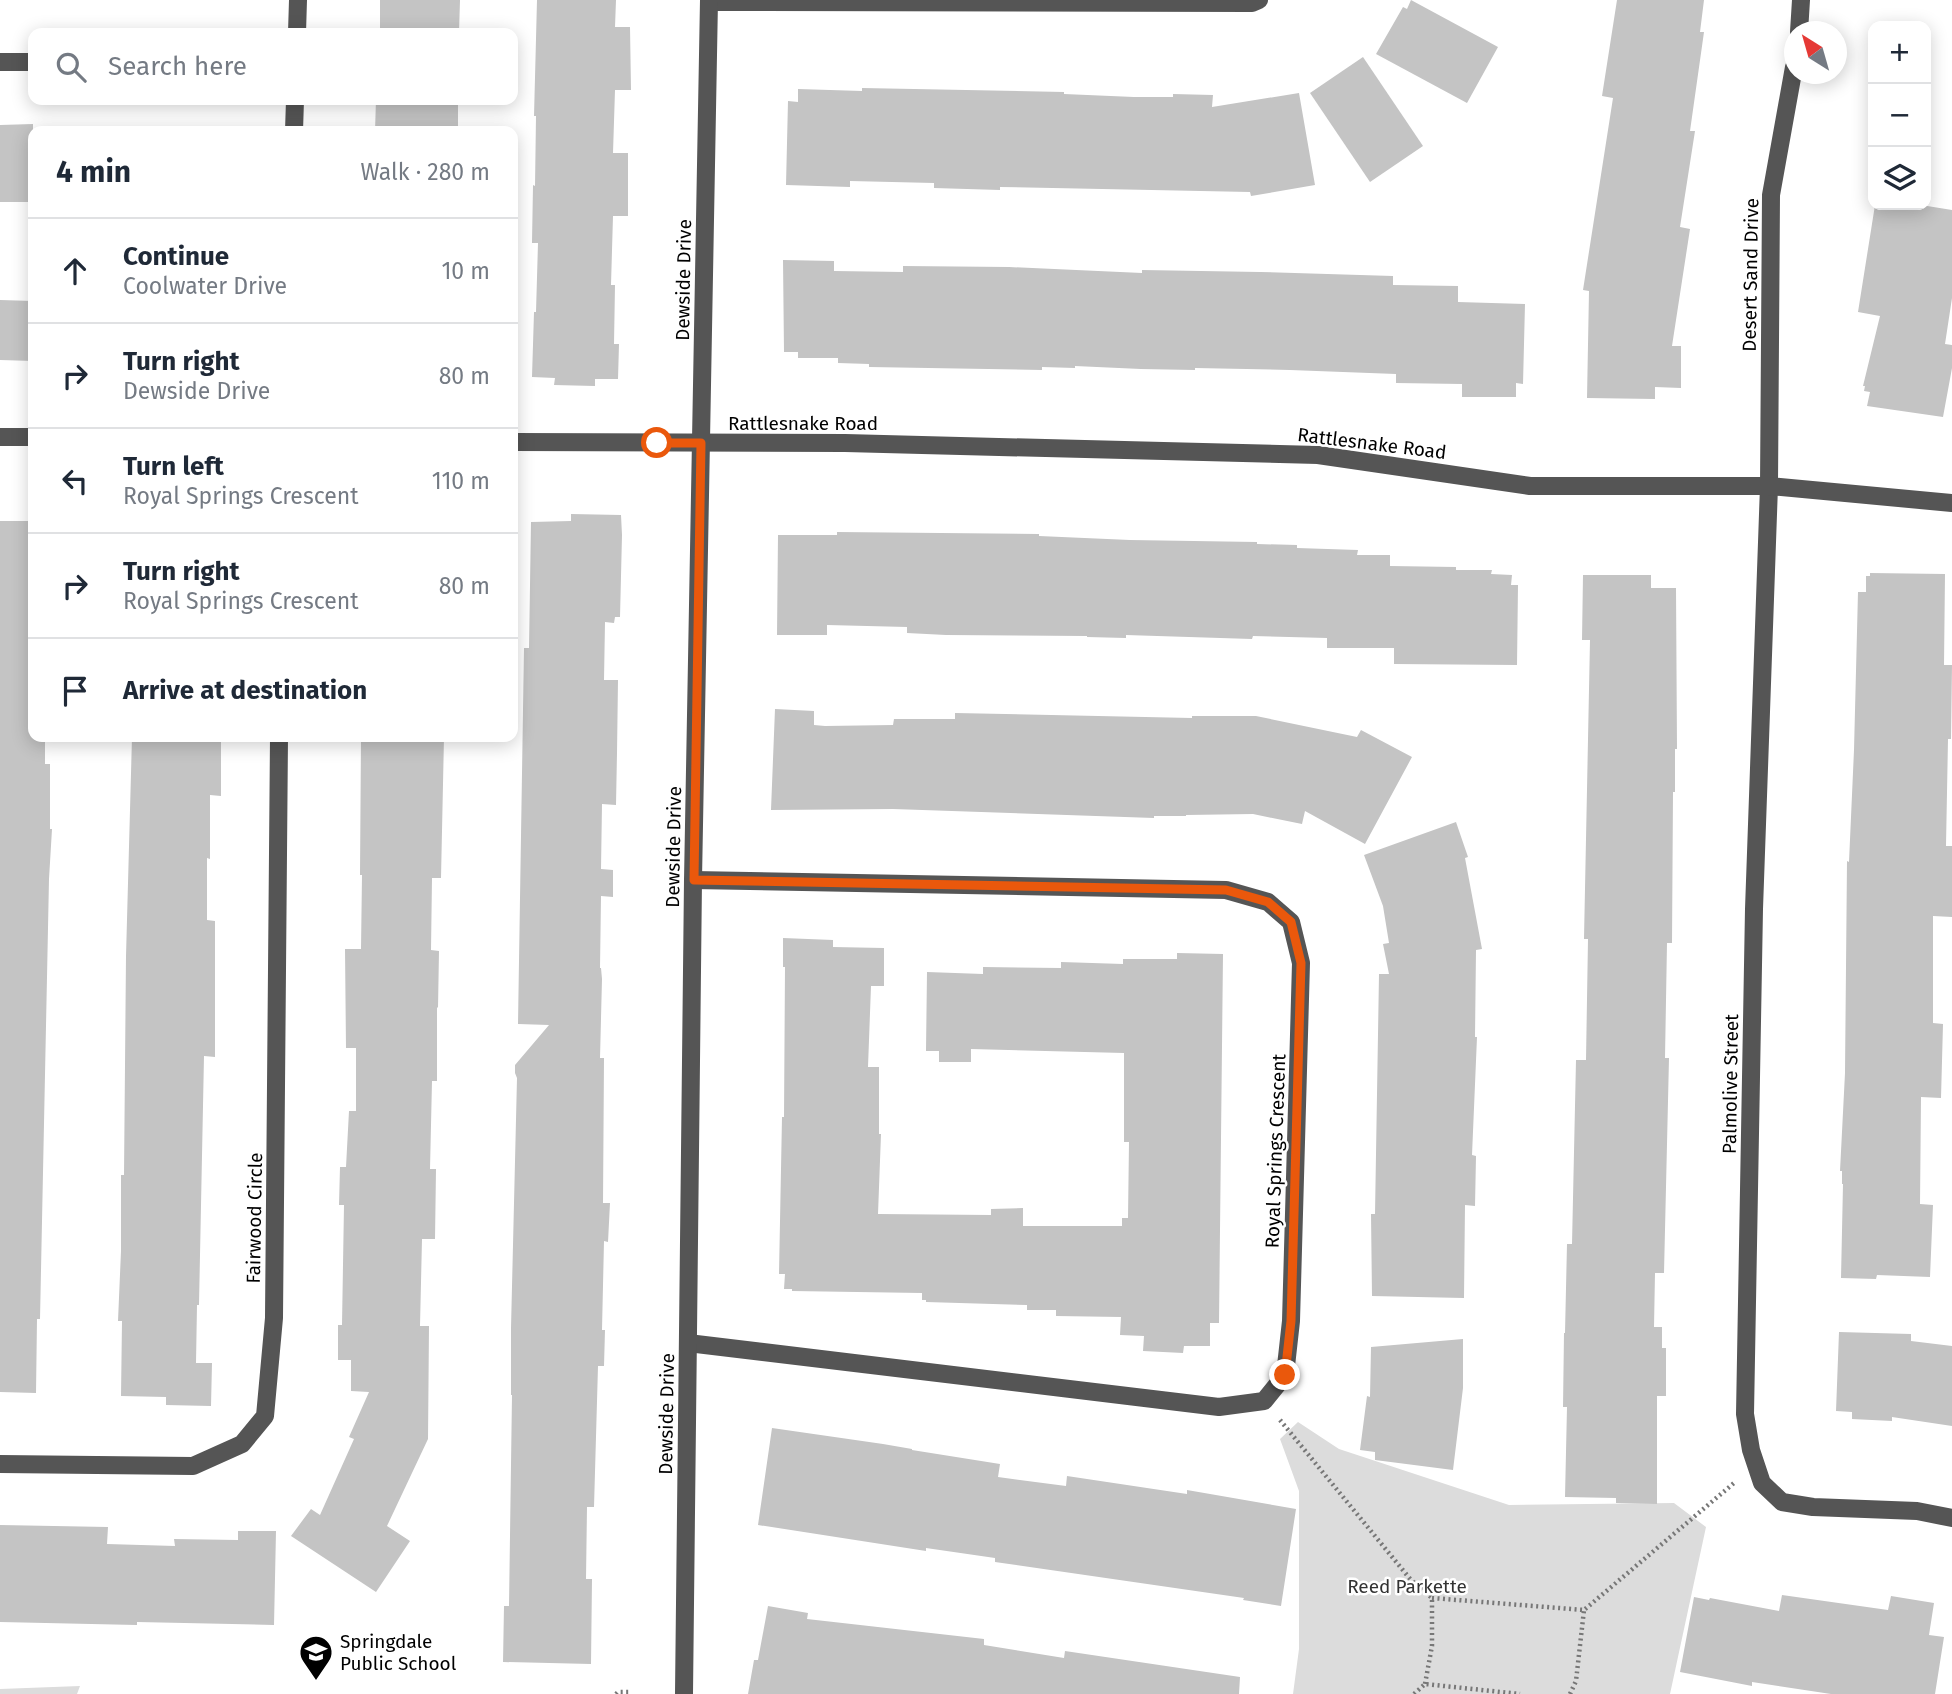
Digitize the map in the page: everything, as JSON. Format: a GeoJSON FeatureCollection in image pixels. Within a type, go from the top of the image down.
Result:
{"type":"FeatureCollection","features":[{"type":"Feature","properties":{"kind":"street"},"geometry":{"type":"LineString","coordinates":[[297,28],[298,0]]}},
{"type":"Feature","properties":{"kind":"street"},"geometry":{"type":"LineString","coordinates":[[709,1],[1252,3],[1259,0]]}},
{"type":"Feature","properties":{"kind":"street"},"geometry":{"type":"LineString","coordinates":[[1800,21],[1801,0]]}},
{"type":"Feature","properties":{"kind":"street","name":"Dewside Drive"},"geometry":{"type":"LineString","coordinates":[[684,1694],[709,1]]}},
{"type":"Feature","properties":{"kind":"street"},"geometry":{"type":"LineString","coordinates":[[0,62],[28,62]]}},
{"type":"Feature","properties":{"kind":"street","name":"Desert Sand Drive"},"geometry":{"type":"LineString","coordinates":[[1769,486],[1772,195],[1791,84]]}},
{"type":"Feature","properties":{"kind":"street"},"geometry":{"type":"LineString","coordinates":[[294,126],[295,105]]}},
{"type":"Feature","properties":{"kind":"street"},"geometry":{"type":"LineString","coordinates":[[0,436],[28,437]]}},
{"type":"Feature","properties":{"kind":"street","name":"Rattlesnake Road"},"geometry":{"type":"LineString","coordinates":[[518,442],[845,443],[1318,454],[1530,486],[1769,486],[1952,503]]}},
{"type":"Feature","properties":{"kind":"street","name":"Palmolive Street"},"geometry":{"type":"LineString","coordinates":[[1769,486],[1754,909],[1745,1401],[1751,1450],[1762,1483],[1782,1502],[1812,1507],[1917,1511],[1952,1518]]}},
{"type":"Feature","properties":{"kind":"street","name":"Fairwood Circle"},"geometry":{"type":"LineString","coordinates":[[0,1464],[193,1466],[242,1444],[265,1416],[274,1318],[279,742]]}},
{"type":"Feature","properties":{"kind":"street","name":"Royal Springs Crescent"},"geometry":{"type":"LineString","coordinates":[[694,880],[1226,890],[1268,902],[1291,922],[1301,963],[1291,1321],[1285,1375],[1264,1401]]}},
{"type":"Feature","properties":{"kind":"street"},"geometry":{"type":"LineString","coordinates":[[688,1343],[1219,1407],[1264,1401]]}},
{"type":"Feature","properties":{"kind":"path"},"geometry":{"type":"LineString","coordinates":[[1264,1401],[1410,1580],[1432,1598],[1584,1610]]}},
{"type":"Feature","properties":{"kind":"path"},"geometry":{"type":"LineString","coordinates":[[1570,1694],[1576,1681],[1584,1610],[1756,1465]]}},
{"type":"Feature","properties":{"kind":"path"},"geometry":{"type":"LineString","coordinates":[[1414,1694],[1424,1684],[1432,1646],[1432,1598]]}},
{"type":"Feature","properties":{"kind":"path"},"geometry":{"type":"LineString","coordinates":[[1424,1684],[1520,1694]]}},
{"type":"Feature","properties":{"kind":"path"},"geometry":{"type":"LineString","coordinates":[[616,1694],[631,1692]]}},
{"type":"Feature","properties":{"kind":"green space","name":"Reed Parkette"},"geometry":{"type":"Polygon","coordinates":[[[1298,1422],[1339,1449],[1509,1505],[1674,1503],[1706,1527],[1670,1694],[1293,1694],[1299,1649],[1299,1491],[1280,1439],[1298,1422]]]}},
{"type":"Feature","properties":{"kind":"green space"},"geometry":{"type":"Polygon","coordinates":[[[80,1686],[77,1694],[0,1694],[0,1689],[80,1686]]]}},
{"type":"Feature","properties":{"kind":"building"},"geometry":{"type":"Polygon","coordinates":[[[380,0],[460,0],[459,28],[380,28],[380,0]]]}},
{"type":"Feature","properties":{"kind":"building"},"geometry":{"type":"Polygon","coordinates":[[[537,0],[616,0],[615,27],[630,27],[631,90],[615,90],[613,153],[628,153],[628,216],[613,216],[611,285],[615,285],[614,344],[619,344],[618,379],[595,379],[595,386],[554,385],[555,378],[532,377],[538,243],[532,243],[537,0]]]}},
{"type":"Feature","properties":{"kind":"building"},"geometry":{"type":"Polygon","coordinates":[[[1411,0],[1498,47],[1467,103],[1376,54],[1403,7],[1407,9],[1411,0]]]}},
{"type":"Feature","properties":{"kind":"building"},"geometry":{"type":"Polygon","coordinates":[[[1617,0],[1704,0],[1700,32],[1704,32],[1690,131],[1695,131],[1680,227],[1690,229],[1672,346],[1681,346],[1681,388],[1655,387],[1655,399],[1587,398],[1589,291],[1583,290],[1613,98],[1602,96],[1617,0]]]}},
{"type":"Feature","properties":{"kind":"building"},"geometry":{"type":"Polygon","coordinates":[[[1363,57],[1423,146],[1370,182],[1310,93],[1363,57]]]}},
{"type":"Feature","properties":{"kind":"building"},"geometry":{"type":"Polygon","coordinates":[[[862,88],[1064,92],[1134,97],[1213,95],[1212,107],[1299,93],[1315,185],[1251,196],[1250,192],[1000,187],[1000,190],[934,188],[934,183],[850,181],[850,187],[786,185],[788,101],[798,102],[798,89],[862,91],[862,88]]]}},
{"type":"Feature","properties":{"kind":"building"},"geometry":{"type":"Polygon","coordinates":[[[376,105],[458,105],[458,126],[375,126],[376,105]]]}},
{"type":"Feature","properties":{"kind":"building"},"geometry":{"type":"Polygon","coordinates":[[[33,124],[28,126],[28,202],[0,202],[0,125],[33,124]]]}},
{"type":"Feature","properties":{"kind":"building"},"geometry":{"type":"Polygon","coordinates":[[[1931,207],[1952,210],[1952,298],[1945,344],[1952,345],[1952,368],[1943,417],[1867,406],[1870,392],[1864,391],[1863,386],[1880,316],[1858,312],[1874,210],[1931,210],[1931,207]]]}},
{"type":"Feature","properties":{"kind":"building"},"geometry":{"type":"Polygon","coordinates":[[[783,260],[834,261],[834,271],[903,272],[903,266],[1009,267],[1142,273],[1142,270],[1260,272],[1393,276],[1393,285],[1458,286],[1458,302],[1525,304],[1523,384],[1516,383],[1516,397],[1462,397],[1462,384],[1396,383],[1396,374],[1075,366],[1042,367],[1042,370],[869,367],[869,364],[838,363],[838,358],[798,358],[798,352],[784,352],[783,260]]]}},
{"type":"Feature","properties":{"kind":"building"},"geometry":{"type":"Polygon","coordinates":[[[0,300],[28,301],[28,361],[0,360],[0,300]]]}},
{"type":"Feature","properties":{"kind":"building"},"geometry":{"type":"Polygon","coordinates":[[[571,514],[621,515],[622,535],[620,617],[615,617],[614,623],[605,622],[604,680],[618,680],[616,805],[602,804],[601,869],[613,870],[613,897],[601,896],[600,968],[600,1058],[604,1058],[603,1203],[610,1203],[608,1242],[604,1241],[604,1366],[598,1366],[594,1507],[587,1507],[586,1579],[592,1579],[591,1664],[503,1662],[504,1606],[509,1606],[511,1328],[517,1078],[515,1065],[549,1025],[518,1024],[524,648],[529,648],[531,522],[571,521],[571,514]]]}},
{"type":"Feature","properties":{"kind":"building"},"geometry":{"type":"Polygon","coordinates":[[[0,521],[28,521],[28,742],[45,742],[45,764],[50,764],[52,829],[40,1319],[37,1319],[36,1393],[0,1392],[0,521]]]}},
{"type":"Feature","properties":{"kind":"building"},"geometry":{"type":"Polygon","coordinates":[[[837,532],[1039,534],[1130,540],[1257,542],[1297,545],[1297,548],[1358,550],[1357,555],[1390,555],[1390,566],[1492,570],[1491,574],[1512,575],[1511,585],[1518,585],[1517,665],[1394,664],[1394,648],[1327,648],[1327,638],[946,635],[907,633],[907,627],[827,625],[827,635],[777,635],[778,535],[837,535],[837,532]]]}},
{"type":"Feature","properties":{"kind":"building"},"geometry":{"type":"Polygon","coordinates":[[[1870,573],[1945,574],[1944,665],[1952,665],[1946,846],[1952,846],[1952,917],[1933,916],[1933,1023],[1943,1024],[1941,1098],[1921,1097],[1920,1204],[1933,1205],[1930,1277],[1877,1275],[1876,1279],[1841,1278],[1843,1184],[1840,1171],[1845,1073],[1847,861],[1849,862],[1854,750],[1858,592],[1866,592],[1866,576],[1870,576],[1870,573]]]}},
{"type":"Feature","properties":{"kind":"building"},"geometry":{"type":"Polygon","coordinates":[[[1583,575],[1651,575],[1651,588],[1676,588],[1677,749],[1673,792],[1672,943],[1667,943],[1665,1058],[1669,1058],[1664,1273],[1655,1273],[1654,1327],[1662,1327],[1662,1348],[1666,1348],[1666,1396],[1657,1396],[1657,1504],[1616,1503],[1616,1498],[1565,1497],[1567,1407],[1563,1407],[1567,1244],[1572,1244],[1576,1060],[1586,1060],[1588,939],[1584,939],[1590,640],[1582,640],[1583,575]]]}},
{"type":"Feature","properties":{"kind":"building"},"geometry":{"type":"Polygon","coordinates":[[[775,709],[814,711],[814,725],[825,726],[893,725],[894,719],[955,719],[955,713],[1192,718],[1256,716],[1357,737],[1361,730],[1412,757],[1365,844],[1305,811],[1302,824],[1253,814],[1154,818],[893,809],[771,810],[775,709]]]}},
{"type":"Feature","properties":{"kind":"building"},"geometry":{"type":"Polygon","coordinates":[[[132,742],[221,742],[221,796],[210,795],[210,859],[207,858],[207,920],[215,921],[215,1057],[204,1056],[196,1363],[212,1363],[211,1406],[166,1405],[166,1397],[121,1396],[122,1321],[118,1321],[121,1175],[124,1175],[132,742]]]}},
{"type":"Feature","properties":{"kind":"building"},"geometry":{"type":"Polygon","coordinates":[[[361,742],[444,742],[441,878],[432,878],[431,950],[439,951],[437,1081],[432,1081],[430,1169],[436,1169],[435,1239],[422,1239],[420,1326],[429,1326],[428,1439],[387,1526],[410,1541],[376,1592],[291,1536],[311,1509],[320,1515],[354,1439],[349,1437],[369,1392],[351,1391],[351,1360],[338,1360],[338,1325],[342,1325],[344,1205],[339,1205],[340,1167],[346,1167],[349,1111],[356,1111],[356,1048],[346,1048],[345,949],[361,949],[361,742]]]}},
{"type":"Feature","properties":{"kind":"building"},"geometry":{"type":"Polygon","coordinates":[[[1456,822],[1468,857],[1465,858],[1482,949],[1476,950],[1477,1037],[1472,1155],[1476,1156],[1475,1206],[1465,1205],[1464,1298],[1372,1296],[1371,1214],[1375,1214],[1379,974],[1389,974],[1383,944],[1389,943],[1383,906],[1364,855],[1456,822]]]}},
{"type":"Feature","properties":{"kind":"building"},"geometry":{"type":"Polygon","coordinates":[[[783,938],[833,940],[833,947],[884,948],[884,986],[871,986],[868,1067],[879,1067],[881,1134],[878,1214],[991,1215],[991,1209],[1023,1208],[1023,1226],[1122,1226],[1122,1218],[1128,1218],[1129,1142],[1124,1142],[1124,1053],[971,1049],[971,1062],[939,1062],[939,1051],[926,1051],[927,972],[983,974],[983,967],[1061,968],[1061,962],[1123,964],[1123,959],[1177,959],[1177,953],[1223,954],[1219,1323],[1210,1323],[1210,1346],[1184,1346],[1183,1353],[1143,1351],[1144,1336],[1120,1335],[1121,1317],[1056,1316],[1056,1310],[1027,1310],[1027,1305],[926,1302],[922,1300],[922,1293],[784,1289],[785,1274],[779,1274],[784,1117],[783,938]]]}},
{"type":"Feature","properties":{"kind":"building"},"geometry":{"type":"Polygon","coordinates":[[[1839,1332],[1911,1334],[1911,1341],[1952,1346],[1952,1426],[1892,1417],[1892,1421],[1852,1419],[1852,1412],[1836,1411],[1839,1332]]]}},
{"type":"Feature","properties":{"kind":"building"},"geometry":{"type":"Polygon","coordinates":[[[1463,1339],[1463,1388],[1453,1470],[1375,1460],[1375,1452],[1360,1450],[1367,1396],[1370,1397],[1371,1347],[1463,1339]]]}},
{"type":"Feature","properties":{"kind":"building"},"geometry":{"type":"Polygon","coordinates":[[[772,1428],[1000,1464],[998,1477],[1066,1486],[1067,1476],[1187,1494],[1187,1490],[1296,1509],[1281,1606],[1243,1600],[1244,1598],[995,1562],[995,1558],[926,1548],[926,1551],[758,1525],[772,1428]]]}},
{"type":"Feature","properties":{"kind":"building"},"geometry":{"type":"Polygon","coordinates":[[[0,1525],[108,1527],[107,1544],[175,1546],[174,1539],[238,1540],[238,1531],[276,1531],[274,1625],[0,1622],[0,1525]]]}},
{"type":"Feature","properties":{"kind":"building"},"geometry":{"type":"Polygon","coordinates":[[[1782,1595],[1888,1610],[1891,1596],[1934,1603],[1929,1635],[1944,1637],[1935,1694],[1831,1694],[1752,1682],[1752,1686],[1680,1672],[1694,1597],[1779,1611],[1782,1595]]]}},
{"type":"Feature","properties":{"kind":"building"},"geometry":{"type":"Polygon","coordinates":[[[768,1606],[808,1613],[807,1619],[984,1639],[984,1645],[1064,1658],[1065,1651],[1240,1677],[1239,1694],[748,1694],[754,1660],[758,1660],[768,1606]]]}},
{"type":"Feature","properties":{"kind":"place","name":"Springdale Public School"},"geometry":{"type":"Point","coordinates":[316,1682]}},
{"type":"Feature","properties":{"kind":"route"},"geometry":{"type":"LineString","coordinates":[[657,443],[701,443],[694,880],[1226,890],[1268,902],[1291,922],[1301,963],[1291,1321],[1285,1375]]}}]}
